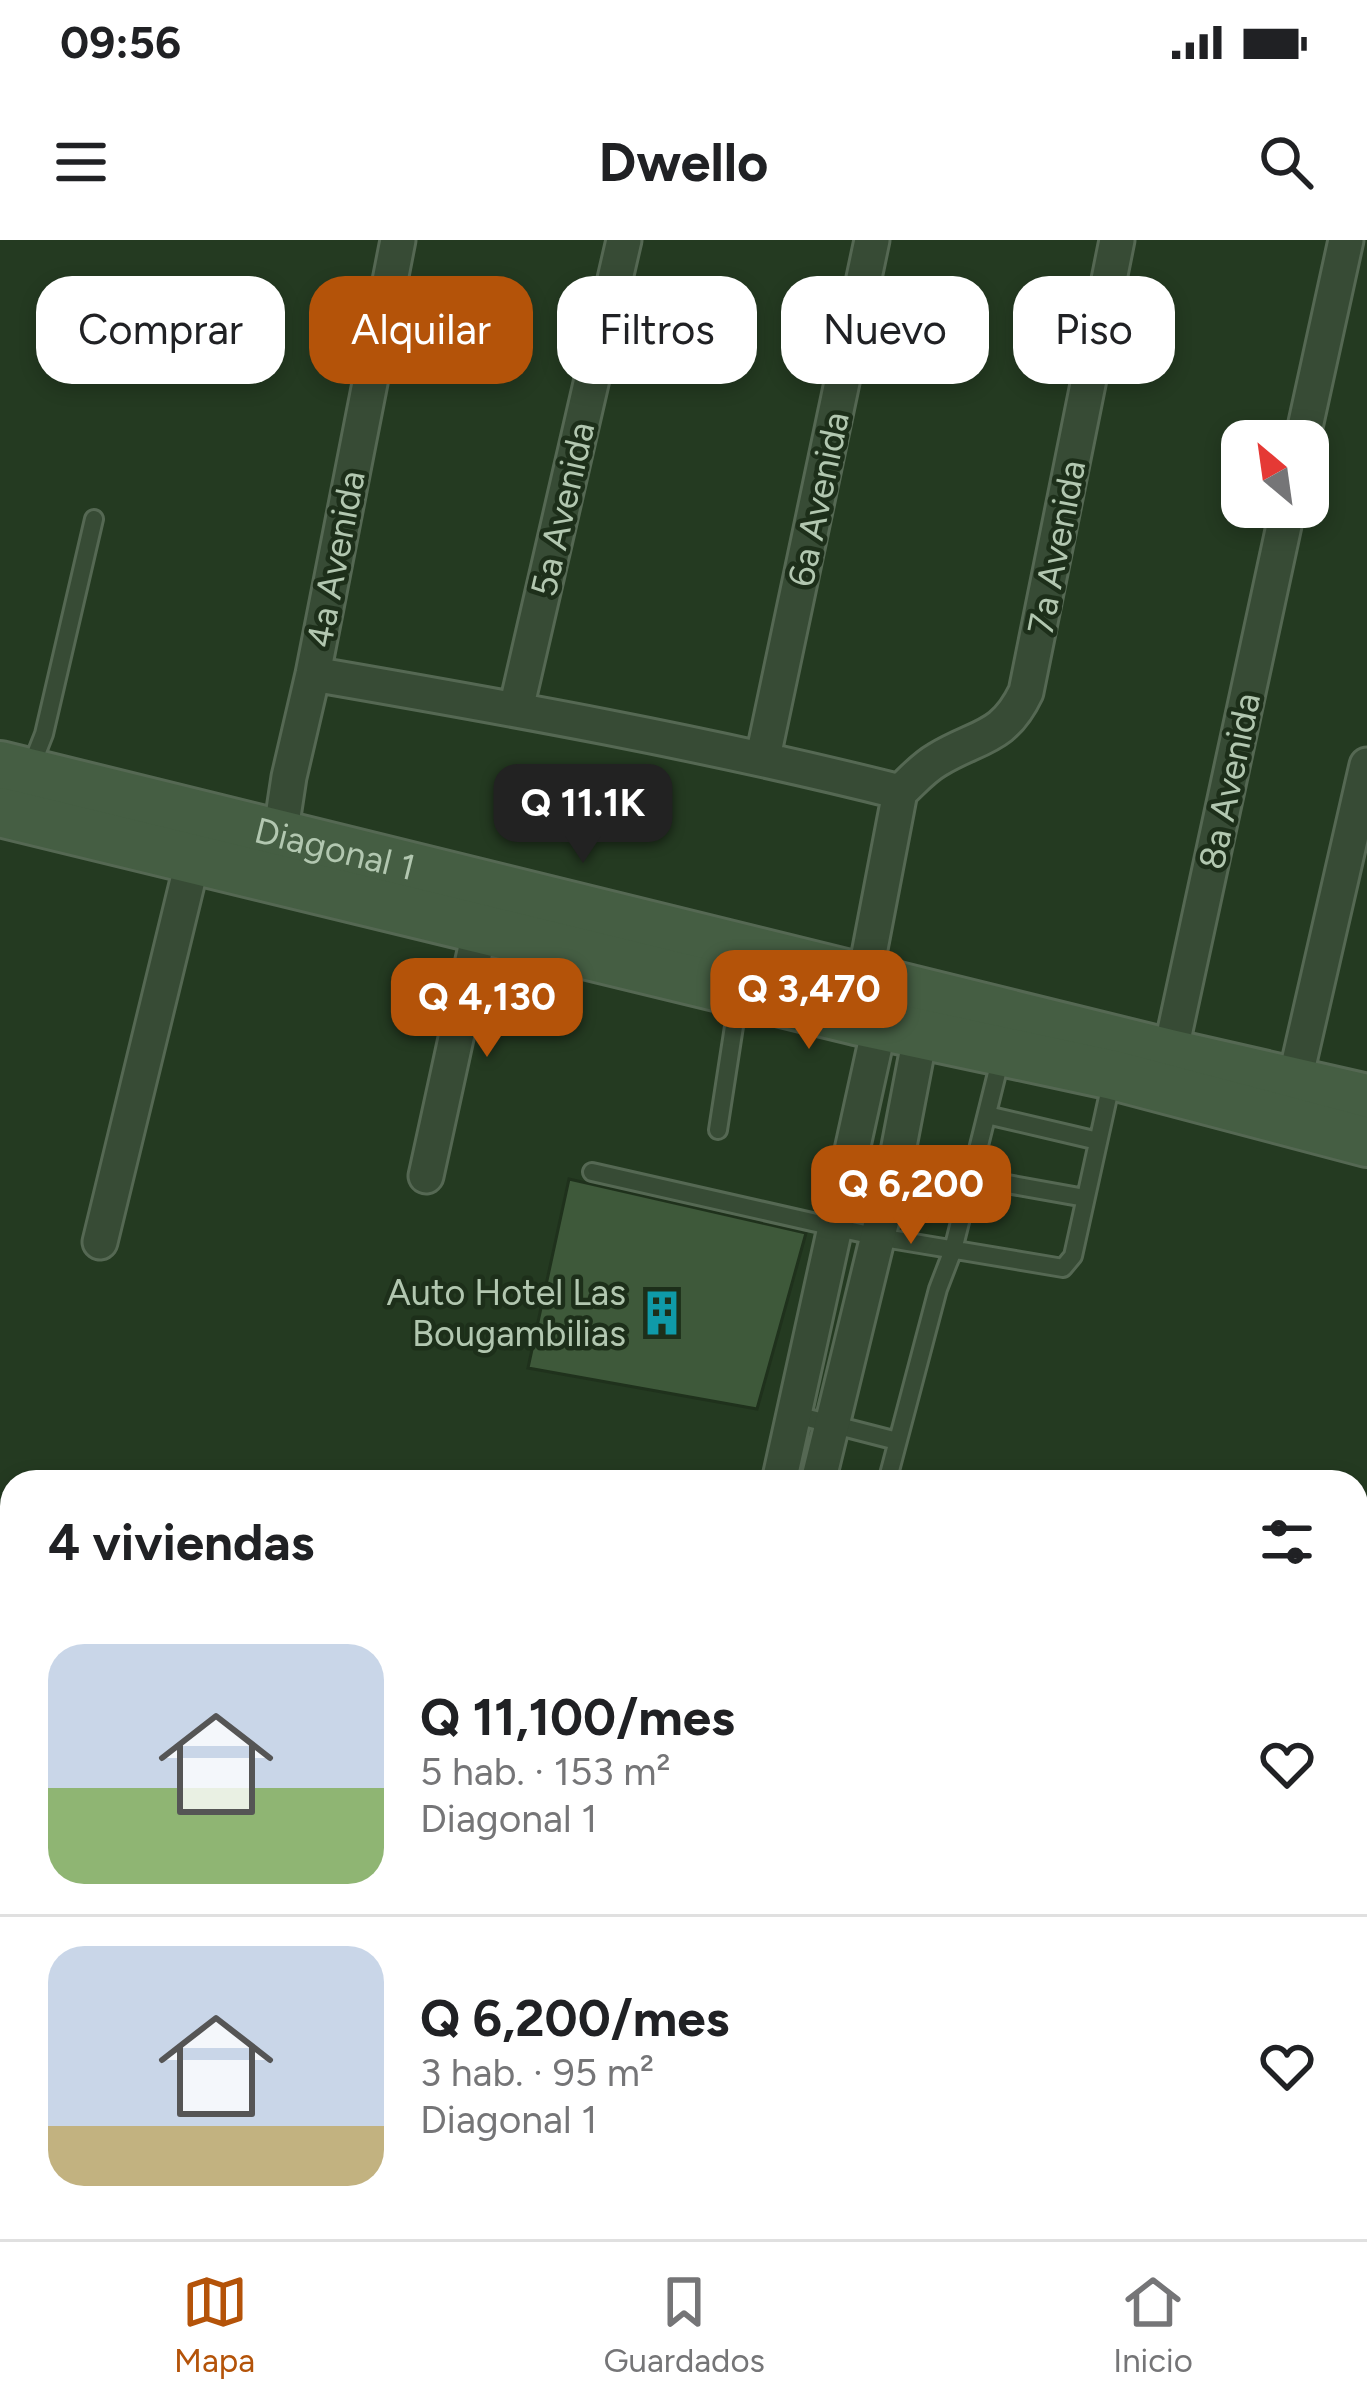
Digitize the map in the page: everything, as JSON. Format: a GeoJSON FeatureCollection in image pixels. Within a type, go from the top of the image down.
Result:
{"type":"FeatureCollection","features":[{"type":"Feature","properties":{"kind":"main road","name":"Diagonal 1"},"geometry":{"type":"LineString","coordinates":[[14,769],[480,928],[740,991],[890,1006],[1170,1054],[1367,1099]]}},
{"type":"Feature","properties":{"kind":"main road","name":"Diagonal 1"},"geometry":{"type":"LineString","coordinates":[[0,812],[194,859],[277,856],[890,1006],[1003,1050],[1367,1142]]}},
{"type":"Feature","properties":{"kind":"street","name":"4a Avenida"},"geometry":{"type":"LineString","coordinates":[[277,856],[398,240]]}},
{"type":"Feature","properties":{"kind":"street","name":"5a Avenida"},"geometry":{"type":"LineString","coordinates":[[516,709],[624,240]]}},
{"type":"Feature","properties":{"kind":"street","name":"6a Avenida"},"geometry":{"type":"LineString","coordinates":[[763,758],[872,240]]}},
{"type":"Feature","properties":{"kind":"street","name":"7a Avenida"},"geometry":{"type":"LineString","coordinates":[[900,792],[935,761],[996,732],[1016,714],[1027,692],[1117,240]]}},
{"type":"Feature","properties":{"kind":"street"},"geometry":{"type":"LineString","coordinates":[[1307,420],[1346,240]]}},
{"type":"Feature","properties":{"kind":"street","name":"8a Avenida"},"geometry":{"type":"LineString","coordinates":[[1170,1054],[1283,528]]}},
{"type":"Feature","properties":{"kind":"street"},"geometry":{"type":"LineString","coordinates":[[313,674],[763,758],[900,792],[890,1006],[896,1162],[821,1470]]}},
{"type":"Feature","properties":{"kind":"street"},"geometry":{"type":"LineString","coordinates":[[1294,1084],[1367,765]]}},
{"type":"Feature","properties":{"kind":"street"},"geometry":{"type":"LineString","coordinates":[[100,1242],[194,859]]}},
{"type":"Feature","properties":{"kind":"street"},"geometry":{"type":"LineString","coordinates":[[426,1176],[480,928]]}},
{"type":"Feature","properties":{"kind":"street"},"geometry":{"type":"LineString","coordinates":[[782,1470],[851,1156],[890,1006]]}},
{"type":"Feature","properties":{"kind":"lane"},"geometry":{"type":"LineString","coordinates":[[14,769],[44,734],[94,519]]}},
{"type":"Feature","properties":{"kind":"lane"},"geometry":{"type":"LineString","coordinates":[[718,1130],[740,991]]}},
{"type":"Feature","properties":{"kind":"lane"},"geometry":{"type":"LineString","coordinates":[[890,1470],[1003,1050]]}},
{"type":"Feature","properties":{"kind":"lane"},"geometry":{"type":"LineString","coordinates":[[592,1172],[878,1237],[1063,1268],[1073,1256],[1113,1076]]}},
{"type":"Feature","properties":{"kind":"lane"},"geometry":{"type":"LineString","coordinates":[[987,1115],[1098,1141]]}},
{"type":"Feature","properties":{"kind":"lane"},"geometry":{"type":"LineString","coordinates":[[851,1156],[1085,1198]]}},
{"type":"Feature","properties":{"kind":"lane"},"geometry":{"type":"LineString","coordinates":[[796,1415],[897,1442]]}},
{"type":"Feature","properties":{"kind":"building","name":"Auto Hotel Las Bougambilias"},"geometry":{"type":"Polygon","coordinates":[[[569,1179],[806,1233],[757,1409],[528,1368],[569,1179]]]}},
{"type":"Feature","properties":{"kind":"place","name":"Auto Hotel Las Bougambilias"},"geometry":{"type":"Point","coordinates":[662,1313]}}]}
